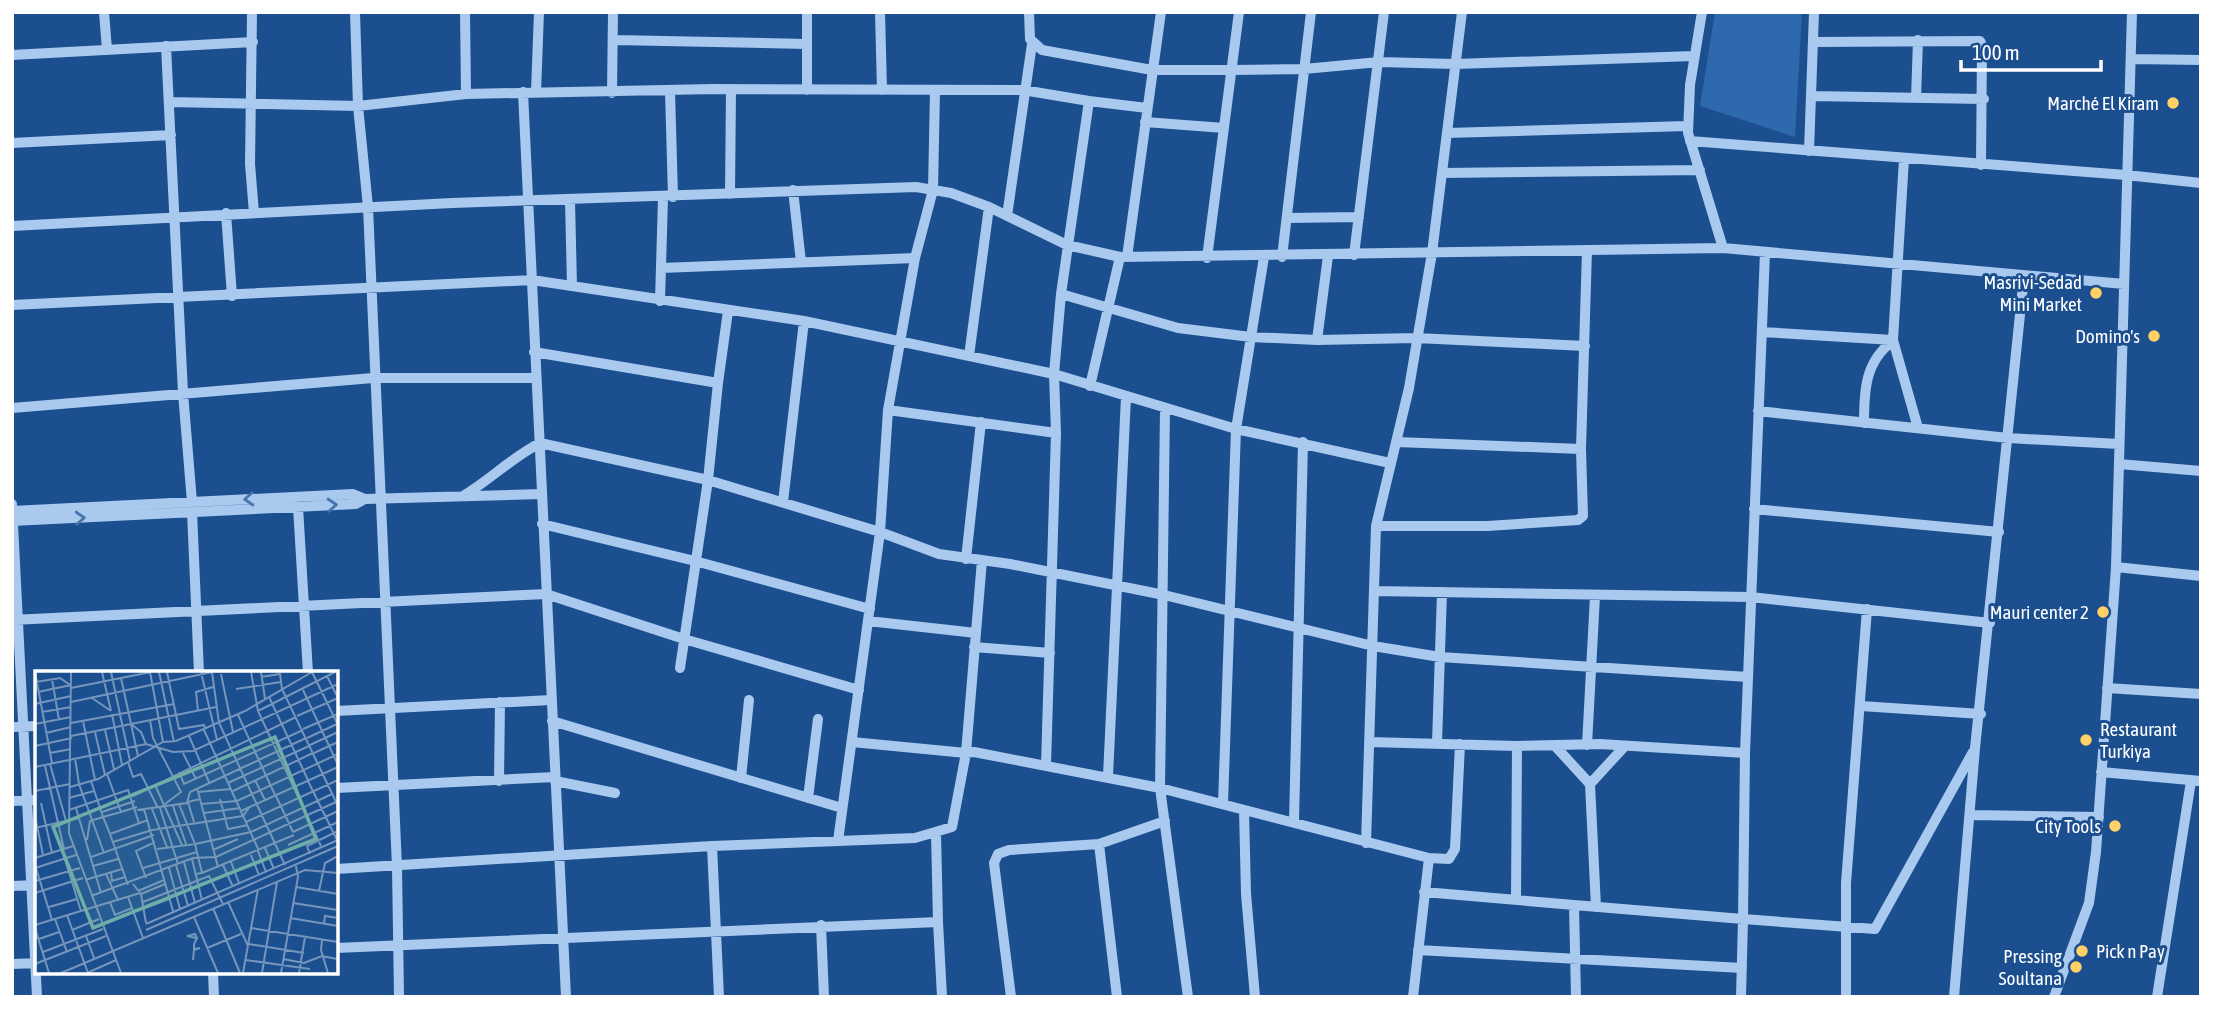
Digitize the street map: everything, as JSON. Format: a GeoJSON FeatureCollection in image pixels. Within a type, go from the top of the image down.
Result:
{"type":"FeatureCollection","features":[{"type":"Feature","properties":{"kind":"street"},"geometry":{"type":"LineString","coordinates":[[104,12],[107,50]]}},
{"type":"Feature","properties":{"kind":"street"},"geometry":{"type":"LineString","coordinates":[[252,12],[250,164],[254,213]]}},
{"type":"Feature","properties":{"kind":"street"},"geometry":{"type":"LineString","coordinates":[[355,12],[358,106],[368,207],[373,378],[397,867],[396,946],[399,997]]}},
{"type":"Feature","properties":{"kind":"street"},"geometry":{"type":"LineString","coordinates":[[465,12],[466,94]]}},
{"type":"Feature","properties":{"kind":"street"},"geometry":{"type":"LineString","coordinates":[[536,92],[539,12]]}},
{"type":"Feature","properties":{"kind":"street"},"geometry":{"type":"LineString","coordinates":[[612,93],[613,12]]}},
{"type":"Feature","properties":{"kind":"street"},"geometry":{"type":"LineString","coordinates":[[807,12],[807,90]]}},
{"type":"Feature","properties":{"kind":"street"},"geometry":{"type":"LineString","coordinates":[[880,12],[882,90]]}},
{"type":"Feature","properties":{"kind":"street"},"geometry":{"type":"LineString","coordinates":[[1007,216],[1023,90],[1032,44],[1029,12]]}},
{"type":"Feature","properties":{"kind":"street"},"geometry":{"type":"LineString","coordinates":[[1090,386],[1108,306],[1124,257],[1161,12]]}},
{"type":"Feature","properties":{"kind":"street"},"geometry":{"type":"LineString","coordinates":[[1207,258],[1239,12]]}},
{"type":"Feature","properties":{"kind":"street"},"geometry":{"type":"LineString","coordinates":[[1282,257],[1311,12]]}},
{"type":"Feature","properties":{"kind":"street"},"geometry":{"type":"LineString","coordinates":[[1354,255],[1384,12]]}},
{"type":"Feature","properties":{"kind":"street"},"geometry":{"type":"LineString","coordinates":[[1366,843],[1376,526],[1397,443],[1432,253],[1462,12]]}},
{"type":"Feature","properties":{"kind":"street"},"geometry":{"type":"LineString","coordinates":[[1702,12],[1687,126],[1723,248]]}},
{"type":"Feature","properties":{"kind":"street"},"geometry":{"type":"LineString","coordinates":[[1809,151],[1814,12]]}},
{"type":"Feature","properties":{"kind":"street"},"geometry":{"type":"LineString","coordinates":[[2054,997],[2089,903],[2099,817],[2116,567],[2132,12]]}},
{"type":"Feature","properties":{"kind":"street"},"geometry":{"type":"LineString","coordinates":[[614,40],[807,44]]}},
{"type":"Feature","properties":{"kind":"street"},"geometry":{"type":"LineString","coordinates":[[1916,98],[1917,40]]}},
{"type":"Feature","properties":{"kind":"street"},"geometry":{"type":"LineString","coordinates":[[1814,42],[1980,41],[1984,99],[1981,165]]}},
{"type":"Feature","properties":{"kind":"street"},"geometry":{"type":"LineString","coordinates":[[12,55],[253,42]]}},
{"type":"Feature","properties":{"kind":"street"},"geometry":{"type":"LineString","coordinates":[[1032,44],[1042,50],[1153,70],[1231,71],[1304,69],[1379,62],[1455,64],[1695,56]]}},
{"type":"Feature","properties":{"kind":"street"},"geometry":{"type":"LineString","coordinates":[[166,46],[199,671]]}},
{"type":"Feature","properties":{"kind":"street"},"geometry":{"type":"LineString","coordinates":[[2132,59],[2201,60]]}},
{"type":"Feature","properties":{"kind":"street"},"geometry":{"type":"LineString","coordinates":[[169,102],[358,106],[466,94],[523,92],[612,93],[731,89],[1023,90],[1147,108]]}},
{"type":"Feature","properties":{"kind":"street"},"geometry":{"type":"LineString","coordinates":[[730,194],[731,89]]}},
{"type":"Feature","properties":{"kind":"street"},"geometry":{"type":"LineString","coordinates":[[660,302],[668,198],[670,90]]}},
{"type":"Feature","properties":{"kind":"street"},"geometry":{"type":"LineString","coordinates":[[838,841],[880,531],[888,410],[915,258],[933,190],[935,90]]}},
{"type":"Feature","properties":{"kind":"street"},"geometry":{"type":"LineString","coordinates":[[523,92],[566,997]]}},
{"type":"Feature","properties":{"kind":"street"},"geometry":{"type":"LineString","coordinates":[[1812,96],[1984,99]]}},
{"type":"Feature","properties":{"kind":"street"},"geometry":{"type":"LineString","coordinates":[[1046,765],[1056,433],[1054,374],[1067,245],[1089,101]]}},
{"type":"Feature","properties":{"kind":"street"},"geometry":{"type":"LineString","coordinates":[[1145,122],[1224,128]]}},
{"type":"Feature","properties":{"kind":"street"},"geometry":{"type":"LineString","coordinates":[[1447,132],[1687,126]]}},
{"type":"Feature","properties":{"kind":"street"},"geometry":{"type":"LineString","coordinates":[[12,143],[171,135]]}},
{"type":"Feature","properties":{"kind":"street"},"geometry":{"type":"LineString","coordinates":[[1690,141],[2126,174],[2201,183]]}},
{"type":"Feature","properties":{"kind":"street"},"geometry":{"type":"LineString","coordinates":[[1904,159],[1893,340],[1918,428]]}},
{"type":"Feature","properties":{"kind":"street"},"geometry":{"type":"LineString","coordinates":[[1442,173],[1700,170]]}},
{"type":"Feature","properties":{"kind":"street"},"geometry":{"type":"LineString","coordinates":[[12,226],[226,213],[668,198],[868,187],[933,190],[989,207],[1067,245],[1124,257],[1282,257],[1723,248],[2124,284]]}},
{"type":"Feature","properties":{"kind":"street"},"geometry":{"type":"LineString","coordinates":[[793,190],[801,262]]}},
{"type":"Feature","properties":{"kind":"street"},"geometry":{"type":"LineString","coordinates":[[570,200],[572,286]]}},
{"type":"Feature","properties":{"kind":"street"},"geometry":{"type":"LineString","coordinates":[[969,356],[989,207]]}},
{"type":"Feature","properties":{"kind":"street"},"geometry":{"type":"LineString","coordinates":[[226,213],[232,296]]}},
{"type":"Feature","properties":{"kind":"street"},"geometry":{"type":"LineString","coordinates":[[1287,218],[1359,217]]}},
{"type":"Feature","properties":{"kind":"street"},"geometry":{"type":"LineString","coordinates":[[1376,526],[1487,526],[1578,520],[1584,510],[1581,449],[1587,250]]}},
{"type":"Feature","properties":{"kind":"street"},"geometry":{"type":"LineString","coordinates":[[1741,997],[1745,753],[1765,252]]}},
{"type":"Feature","properties":{"kind":"street"},"geometry":{"type":"LineString","coordinates":[[1317,340],[1328,256]]}},
{"type":"Feature","properties":{"kind":"street"},"geometry":{"type":"LineString","coordinates":[[1223,804],[1236,429],[1264,257]]}},
{"type":"Feature","properties":{"kind":"street"},"geometry":{"type":"LineString","coordinates":[[661,268],[915,258]]}},
{"type":"Feature","properties":{"kind":"street"},"geometry":{"type":"LineString","coordinates":[[1954,997],[1975,748],[1981,714],[2024,276]]}},
{"type":"Feature","properties":{"kind":"street"},"geometry":{"type":"LineString","coordinates":[[12,305],[371,290],[532,280],[660,302],[804,321],[1054,374],[1236,429],[1390,463]]}},
{"type":"Feature","properties":{"kind":"street"},"geometry":{"type":"LineString","coordinates":[[1061,294],[1178,328],[1251,337],[1317,340],[1416,338],[1585,346]]}},
{"type":"Feature","properties":{"kind":"street"},"geometry":{"type":"LineString","coordinates":[[680,668],[708,480],[728,311]]}},
{"type":"Feature","properties":{"kind":"street"},"geometry":{"type":"LineString","coordinates":[[783,502],[804,321]]}},
{"type":"Feature","properties":{"kind":"street"},"geometry":{"type":"LineString","coordinates":[[1762,332],[1893,340]]}},
{"type":"Feature","properties":{"kind":"street"},"geometry":{"type":"LineString","coordinates":[[1864,423],[1867,376],[1878,353],[1893,340]]}},
{"type":"Feature","properties":{"kind":"street"},"geometry":{"type":"LineString","coordinates":[[534,352],[718,383]]}},
{"type":"Feature","properties":{"kind":"street"},"geometry":{"type":"LineString","coordinates":[[12,408],[373,378],[536,378]]}},
{"type":"Feature","properties":{"kind":"street"},"geometry":{"type":"LineString","coordinates":[[1108,776],[1126,397]]}},
{"type":"Feature","properties":{"kind":"street"},"geometry":{"type":"LineString","coordinates":[[1165,409],[1160,788],[1188,997]]}},
{"type":"Feature","properties":{"kind":"street"},"geometry":{"type":"LineString","coordinates":[[888,410],[1056,433]]}},
{"type":"Feature","properties":{"kind":"street"},"geometry":{"type":"LineString","coordinates":[[1758,411],[2008,438],[2119,444]]}},
{"type":"Feature","properties":{"kind":"street"},"geometry":{"type":"LineString","coordinates":[[966,559],[981,422]]}},
{"type":"Feature","properties":{"kind":"street"},"geometry":{"type":"LineString","coordinates":[[1294,822],[1303,442]]}},
{"type":"Feature","properties":{"kind":"street"},"geometry":{"type":"LineString","coordinates":[[463,496],[491,479],[518,455],[540,443],[708,480],[880,531],[939,554],[1117,586],[1300,626],[1373,646],[1440,657],[1748,677]]}},
{"type":"Feature","properties":{"kind":"street"},"geometry":{"type":"LineString","coordinates":[[1397,443],[1581,449]]}},
{"type":"Feature","properties":{"kind":"street"},"geometry":{"type":"LineString","coordinates":[[2119,464],[2201,471]]}},
{"type":"Feature","properties":{"kind":"street"},"geometry":{"type":"LineString","coordinates":[[13,516],[192,507],[353,494],[365,499],[541,495]]}},
{"type":"Feature","properties":{"kind":"street"},"geometry":{"type":"LineString","coordinates":[[192,507],[299,507],[356,504],[365,499]]}},
{"type":"Feature","properties":{"kind":"street"},"geometry":{"type":"LineString","coordinates":[[12,504],[18,727],[32,800],[35,937]]}},
{"type":"Feature","properties":{"kind":"street"},"geometry":{"type":"LineString","coordinates":[[299,507],[308,671]]}},
{"type":"Feature","properties":{"kind":"street"},"geometry":{"type":"LineString","coordinates":[[1754,509],[1999,532]]}},
{"type":"Feature","properties":{"kind":"street"},"geometry":{"type":"LineString","coordinates":[[542,524],[695,561],[870,610]]}},
{"type":"Feature","properties":{"kind":"street"},"geometry":{"type":"LineString","coordinates":[[338,869],[712,846],[915,838],[936,834],[952,827],[966,753],[982,560]]}},
{"type":"Feature","properties":{"kind":"street"},"geometry":{"type":"LineString","coordinates":[[2116,567],[2201,576]]}},
{"type":"Feature","properties":{"kind":"street"},"geometry":{"type":"LineString","coordinates":[[1374,590],[1751,597],[1990,623]]}},
{"type":"Feature","properties":{"kind":"street"},"geometry":{"type":"LineString","coordinates":[[1437,743],[1442,592]]}},
{"type":"Feature","properties":{"kind":"street"},"geometry":{"type":"LineString","coordinates":[[15,620],[546,594],[684,639],[859,690]]}},
{"type":"Feature","properties":{"kind":"street"},"geometry":{"type":"LineString","coordinates":[[1587,745],[1595,596]]}},
{"type":"Feature","properties":{"kind":"street"},"geometry":{"type":"LineString","coordinates":[[1846,997],[1846,883],[1867,609]]}},
{"type":"Feature","properties":{"kind":"street"},"geometry":{"type":"LineString","coordinates":[[868,621],[976,633]]}},
{"type":"Feature","properties":{"kind":"street"},"geometry":{"type":"LineString","coordinates":[[974,647],[1050,653]]}},
{"type":"Feature","properties":{"kind":"street"},"geometry":{"type":"LineString","coordinates":[[2106,688],[2201,694]]}},
{"type":"Feature","properties":{"kind":"street"},"geometry":{"type":"LineString","coordinates":[[338,711],[551,699]]}},
{"type":"Feature","properties":{"kind":"street"},"geometry":{"type":"LineString","coordinates":[[741,778],[749,700]]}},
{"type":"Feature","properties":{"kind":"street"},"geometry":{"type":"LineString","coordinates":[[499,781],[500,702]]}},
{"type":"Feature","properties":{"kind":"street"},"geometry":{"type":"LineString","coordinates":[[1861,706],[1981,714]]}},
{"type":"Feature","properties":{"kind":"street"},"geometry":{"type":"LineString","coordinates":[[808,798],[818,719]]}},
{"type":"Feature","properties":{"kind":"street"},"geometry":{"type":"LineString","coordinates":[[552,721],[842,808]]}},
{"type":"Feature","properties":{"kind":"street"},"geometry":{"type":"LineString","coordinates":[[852,742],[966,753],[1108,776],[1294,822],[1366,843],[1429,858],[1449,859],[1454,855],[1460,744]]}},
{"type":"Feature","properties":{"kind":"street"},"geometry":{"type":"LineString","coordinates":[[1369,742],[1556,747],[1587,745],[1745,753]]}},
{"type":"Feature","properties":{"kind":"street"},"geometry":{"type":"LineString","coordinates":[[1516,900],[1517,746]]}},
{"type":"Feature","properties":{"kind":"street"},"geometry":{"type":"LineString","coordinates":[[1556,747],[1590,784],[1596,907]]}},
{"type":"Feature","properties":{"kind":"street"},"geometry":{"type":"LineString","coordinates":[[1590,784],[1624,747]]}},
{"type":"Feature","properties":{"kind":"street"},"geometry":{"type":"LineString","coordinates":[[1423,892],[1875,929],[1975,748]]}},
{"type":"Feature","properties":{"kind":"street"},"geometry":{"type":"LineString","coordinates":[[2101,772],[2196,781],[2157,997]]}},
{"type":"Feature","properties":{"kind":"street"},"geometry":{"type":"LineString","coordinates":[[338,789],[555,779],[615,793]]}},
{"type":"Feature","properties":{"kind":"street"},"geometry":{"type":"LineString","coordinates":[[12,802],[32,800]]}},
{"type":"Feature","properties":{"kind":"street"},"geometry":{"type":"LineString","coordinates":[[1244,810],[1246,894],[1255,997]]}},
{"type":"Feature","properties":{"kind":"street"},"geometry":{"type":"LineString","coordinates":[[1971,815],[2099,817]]}},
{"type":"Feature","properties":{"kind":"street"},"geometry":{"type":"LineString","coordinates":[[1011,997],[994,863],[998,854],[1009,850],[1099,844],[1165,821]]}},
{"type":"Feature","properties":{"kind":"street"},"geometry":{"type":"LineString","coordinates":[[936,834],[942,997]]}},
{"type":"Feature","properties":{"kind":"street"},"geometry":{"type":"LineString","coordinates":[[1099,844],[1116,997]]}},
{"type":"Feature","properties":{"kind":"street"},"geometry":{"type":"LineString","coordinates":[[712,846],[719,997]]}},
{"type":"Feature","properties":{"kind":"street"},"geometry":{"type":"LineString","coordinates":[[1413,997],[1429,858]]}},
{"type":"Feature","properties":{"kind":"street"},"geometry":{"type":"LineString","coordinates":[[12,886],[33,886]]}},
{"type":"Feature","properties":{"kind":"street"},"geometry":{"type":"LineString","coordinates":[[1574,905],[1576,997]]}},
{"type":"Feature","properties":{"kind":"street"},"geometry":{"type":"LineString","coordinates":[[338,948],[938,922]]}},
{"type":"Feature","properties":{"kind":"street"},"geometry":{"type":"LineString","coordinates":[[821,925],[824,997]]}},
{"type":"Feature","properties":{"kind":"street"},"geometry":{"type":"LineString","coordinates":[[1418,950],[1742,968]]}},
{"type":"Feature","properties":{"kind":"street"},"geometry":{"type":"LineString","coordinates":[[12,964],[35,963]]}},
{"type":"Feature","properties":{"kind":"street"},"geometry":{"type":"LineString","coordinates":[[36,974],[37,997]]}},
{"type":"Feature","properties":{"kind":"street"},"geometry":{"type":"LineString","coordinates":[[213,974],[214,997]]}},
{"type":"Feature","properties":{"kind":"shaded area"},"geometry":{"type":"Polygon","coordinates":[[[1715,12],[1802,12],[1795,137],[1700,106],[1715,12]]]}},
{"type":"Feature","properties":{"kind":"place","name":"Marché El Kiram"},"geometry":{"type":"Point","coordinates":[2173,103]}},
{"type":"Feature","properties":{"kind":"place","name":"Masrivi-Sedad Mini Market"},"geometry":{"type":"Point","coordinates":[2096,293]}},
{"type":"Feature","properties":{"kind":"place","name":"Domino's"},"geometry":{"type":"Point","coordinates":[2154,336]}},
{"type":"Feature","properties":{"kind":"place","name":"Mauri center 2"},"geometry":{"type":"Point","coordinates":[2103,612]}},
{"type":"Feature","properties":{"kind":"place","name":"Restaurant Turkiya"},"geometry":{"type":"Point","coordinates":[2086,740]}},
{"type":"Feature","properties":{"kind":"place","name":"City Tools"},"geometry":{"type":"Point","coordinates":[2115,826]}},
{"type":"Feature","properties":{"kind":"place","name":"Pick n Pay"},"geometry":{"type":"Point","coordinates":[2082,951]}},
{"type":"Feature","properties":{"kind":"place","name":"Pressing Soultana"},"geometry":{"type":"Point","coordinates":[2076,967]}}]}
